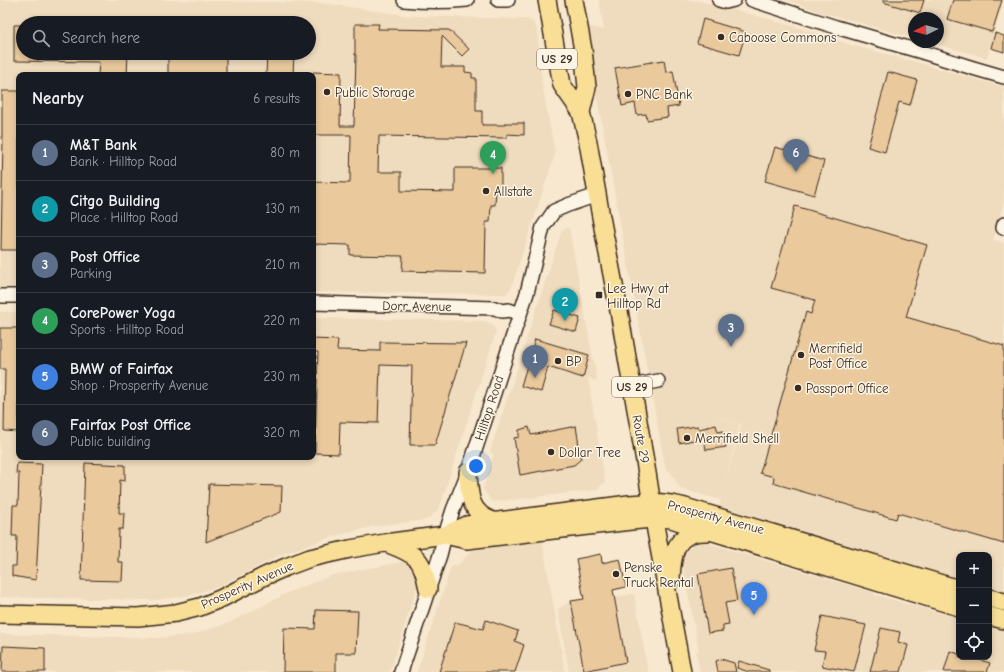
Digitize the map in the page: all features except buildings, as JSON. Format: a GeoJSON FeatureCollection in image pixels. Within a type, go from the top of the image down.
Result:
{"type":"FeatureCollection","features":[{"type":"Feature","properties":{"kind":"main road","name":"Route 29"},"geometry":{"type":"LineString","coordinates":[[547,0],[562,85],[581,112],[632,386],[663,572],[682,672]]}},
{"type":"Feature","properties":{"kind":"main road","name":"Route 29"},"geometry":{"type":"LineString","coordinates":[[574,0],[583,50],[587,87],[581,112]]}},
{"type":"Feature","properties":{"kind":"main road"},"geometry":{"type":"LineString","coordinates":[[468,472],[470,496],[474,508],[481,516],[493,521]]}},
{"type":"Feature","properties":{"kind":"main road","name":"Prosperity Avenue"},"geometry":{"type":"LineString","coordinates":[[445,535],[467,540],[653,510],[670,503],[956,588]]}},
{"type":"Feature","properties":{"kind":"main road","name":"Prosperity Avenue"},"geometry":{"type":"LineString","coordinates":[[0,614],[138,617],[176,613],[200,608],[286,567],[310,558],[342,550],[445,535],[467,525],[493,521],[653,510],[661,518],[671,519],[956,606]]}},
{"type":"Feature","properties":{"kind":"main road"},"geometry":{"type":"LineString","coordinates":[[669,600],[672,560],[674,552],[680,542],[690,535],[700,532],[719,534]]}},
{"type":"Feature","properties":{"kind":"main road"},"geometry":{"type":"LineString","coordinates":[[386,543],[407,552],[418,559],[428,589]]}},
{"type":"Feature","properties":{"kind":"main road"},"geometry":{"type":"LineString","coordinates":[[992,599],[1004,602]]}},
{"type":"Feature","properties":{"kind":"main road"},"geometry":{"type":"LineString","coordinates":[[992,617],[1004,620]]}},
{"type":"Feature","properties":{"kind":"street"},"geometry":{"type":"LineString","coordinates":[[404,0],[422,2],[467,0]]}},
{"type":"Feature","properties":{"kind":"street"},"geometry":{"type":"LineString","coordinates":[[498,0],[508,0]]}},
{"type":"Feature","properties":{"kind":"street"},"geometry":{"type":"LineString","coordinates":[[719,0],[726,2],[734,0]]}},
{"type":"Feature","properties":{"kind":"street"},"geometry":{"type":"LineString","coordinates":[[752,0],[836,27],[1004,77]]}},
{"type":"Feature","properties":{"kind":"street","name":"Hilltop Road"},"geometry":{"type":"LineString","coordinates":[[401,672],[440,555],[453,510],[468,472],[520,314],[543,227],[554,211],[597,195]]}},
{"type":"Feature","properties":{"kind":"street"},"geometry":{"type":"LineString","coordinates":[[0,296],[16,296]]}},
{"type":"Feature","properties":{"kind":"street","name":"Dorr Avenue"},"geometry":{"type":"LineString","coordinates":[[316,303],[495,308],[502,311],[509,310],[520,314]]}},
{"type":"Feature","properties":{"kind":"street"},"geometry":{"type":"LineString","coordinates":[[632,386],[658,381]]}},
{"type":"Feature","properties":{"kind":"shaded area"},"geometry":{"type":"Polygon","coordinates":[[[0,0],[161,0],[321,3],[410,16],[525,19],[533,22],[537,30],[542,84],[555,154],[511,288],[506,294],[316,292],[316,72],[16,72],[16,288],[0,288],[0,0]]]}},
{"type":"Feature","properties":{"kind":"shaded area"},"geometry":{"type":"Polygon","coordinates":[[[599,0],[691,0],[750,14],[810,31],[854,46],[1004,87],[1004,201],[993,240],[1004,243],[1004,593],[992,589],[992,552],[956,552],[956,578],[720,506],[721,500],[681,489],[669,470],[666,471],[584,26],[604,30],[599,0]],[[692,410],[739,424],[725,485],[741,424],[692,410]]]}},
{"type":"Feature","properties":{"kind":"shaded area"},"geometry":{"type":"Polygon","coordinates":[[[788,0],[1004,0],[987,58],[944,46],[944,12],[908,12],[908,36],[825,14],[788,0]]]}},
{"type":"Feature","properties":{"kind":"shaded area"},"geometry":{"type":"Polygon","coordinates":[[[569,228],[597,381],[588,378],[605,482],[596,490],[492,502],[483,489],[494,454],[490,452],[562,230],[569,228]]]}},
{"type":"Feature","properties":{"kind":"shaded area"},"geometry":{"type":"Polygon","coordinates":[[[0,312],[16,312],[16,460],[316,460],[316,318],[484,321],[492,324],[496,331],[441,503],[436,512],[426,520],[374,526],[331,537],[280,555],[217,587],[187,596],[155,600],[0,597],[0,312]]]}},
{"type":"Feature","properties":{"kind":"shaded area"},"geometry":{"type":"Polygon","coordinates":[[[542,540],[565,672],[417,672],[452,564],[457,566],[471,551],[542,540]]]}},
{"type":"Feature","properties":{"kind":"shaded area"},"geometry":{"type":"Polygon","coordinates":[[[699,543],[707,543],[875,593],[875,595],[956,617],[956,660],[992,660],[992,628],[1004,631],[1004,672],[700,672],[696,651],[699,651],[683,567],[685,555],[693,546],[699,543]]]}},
{"type":"Feature","properties":{"kind":"shaded area"},"geometry":{"type":"Polygon","coordinates":[[[402,562],[415,568],[418,583],[390,672],[0,672],[0,634],[156,638],[192,635],[229,623],[289,592],[334,575],[402,562]]]}},
{"type":"Feature","properties":{"kind":"shaded area"},"geometry":{"type":"Polygon","coordinates":[[[615,593],[616,597],[634,594],[648,672],[569,672],[558,609],[571,601],[615,593]]]}},
{"type":"Feature","properties":{"kind":"place","name":"Caboose Commons"},"geometry":{"type":"Point","coordinates":[721,37]}},
{"type":"Feature","properties":{"kind":"place","name":"Public Storage"},"geometry":{"type":"Point","coordinates":[327,92]}},
{"type":"Feature","properties":{"kind":"place","name":"PNC Bank"},"geometry":{"type":"Point","coordinates":[628,94]}},
{"type":"Feature","properties":{"kind":"place","name":"Fairfax Post Office"},"geometry":{"type":"Point","coordinates":[796,172]}},
{"type":"Feature","properties":{"kind":"place","name":"CorePower Yoga"},"geometry":{"type":"Point","coordinates":[493,174]}},
{"type":"Feature","properties":{"kind":"place","name":"Allstate"},"geometry":{"type":"Point","coordinates":[486,191]}},
{"type":"Feature","properties":{"kind":"place","name":"Lee Hwy at Hilltop Rd"},"geometry":{"type":"Point","coordinates":[599,295]}},
{"type":"Feature","properties":{"kind":"place","name":"Citgo Building"},"geometry":{"type":"Point","coordinates":[565,321]}},
{"type":"Feature","properties":{"kind":"place","name":"Post Office"},"geometry":{"type":"Point","coordinates":[731,347]}},
{"type":"Feature","properties":{"kind":"place","name":"Merrifield Post Office"},"geometry":{"type":"Point","coordinates":[801,355]}},
{"type":"Feature","properties":{"kind":"place","name":"BP"},"geometry":{"type":"Point","coordinates":[558,361]}},
{"type":"Feature","properties":{"kind":"place","name":"M&T Bank"},"geometry":{"type":"Point","coordinates":[535,378]}},
{"type":"Feature","properties":{"kind":"place","name":"Passport Office"},"geometry":{"type":"Point","coordinates":[798,388]}},
{"type":"Feature","properties":{"kind":"place","name":"Merrifield Shell"},"geometry":{"type":"Point","coordinates":[687,438]}},
{"type":"Feature","properties":{"kind":"place","name":"Dollar Tree"},"geometry":{"type":"Point","coordinates":[551,452]}},
{"type":"Feature","properties":{"kind":"place","name":"Penske Truck Rental"},"geometry":{"type":"Point","coordinates":[616,574]}},
{"type":"Feature","properties":{"kind":"place","name":"BMW of Fairfax"},"geometry":{"type":"Point","coordinates":[754,615]}}]}
